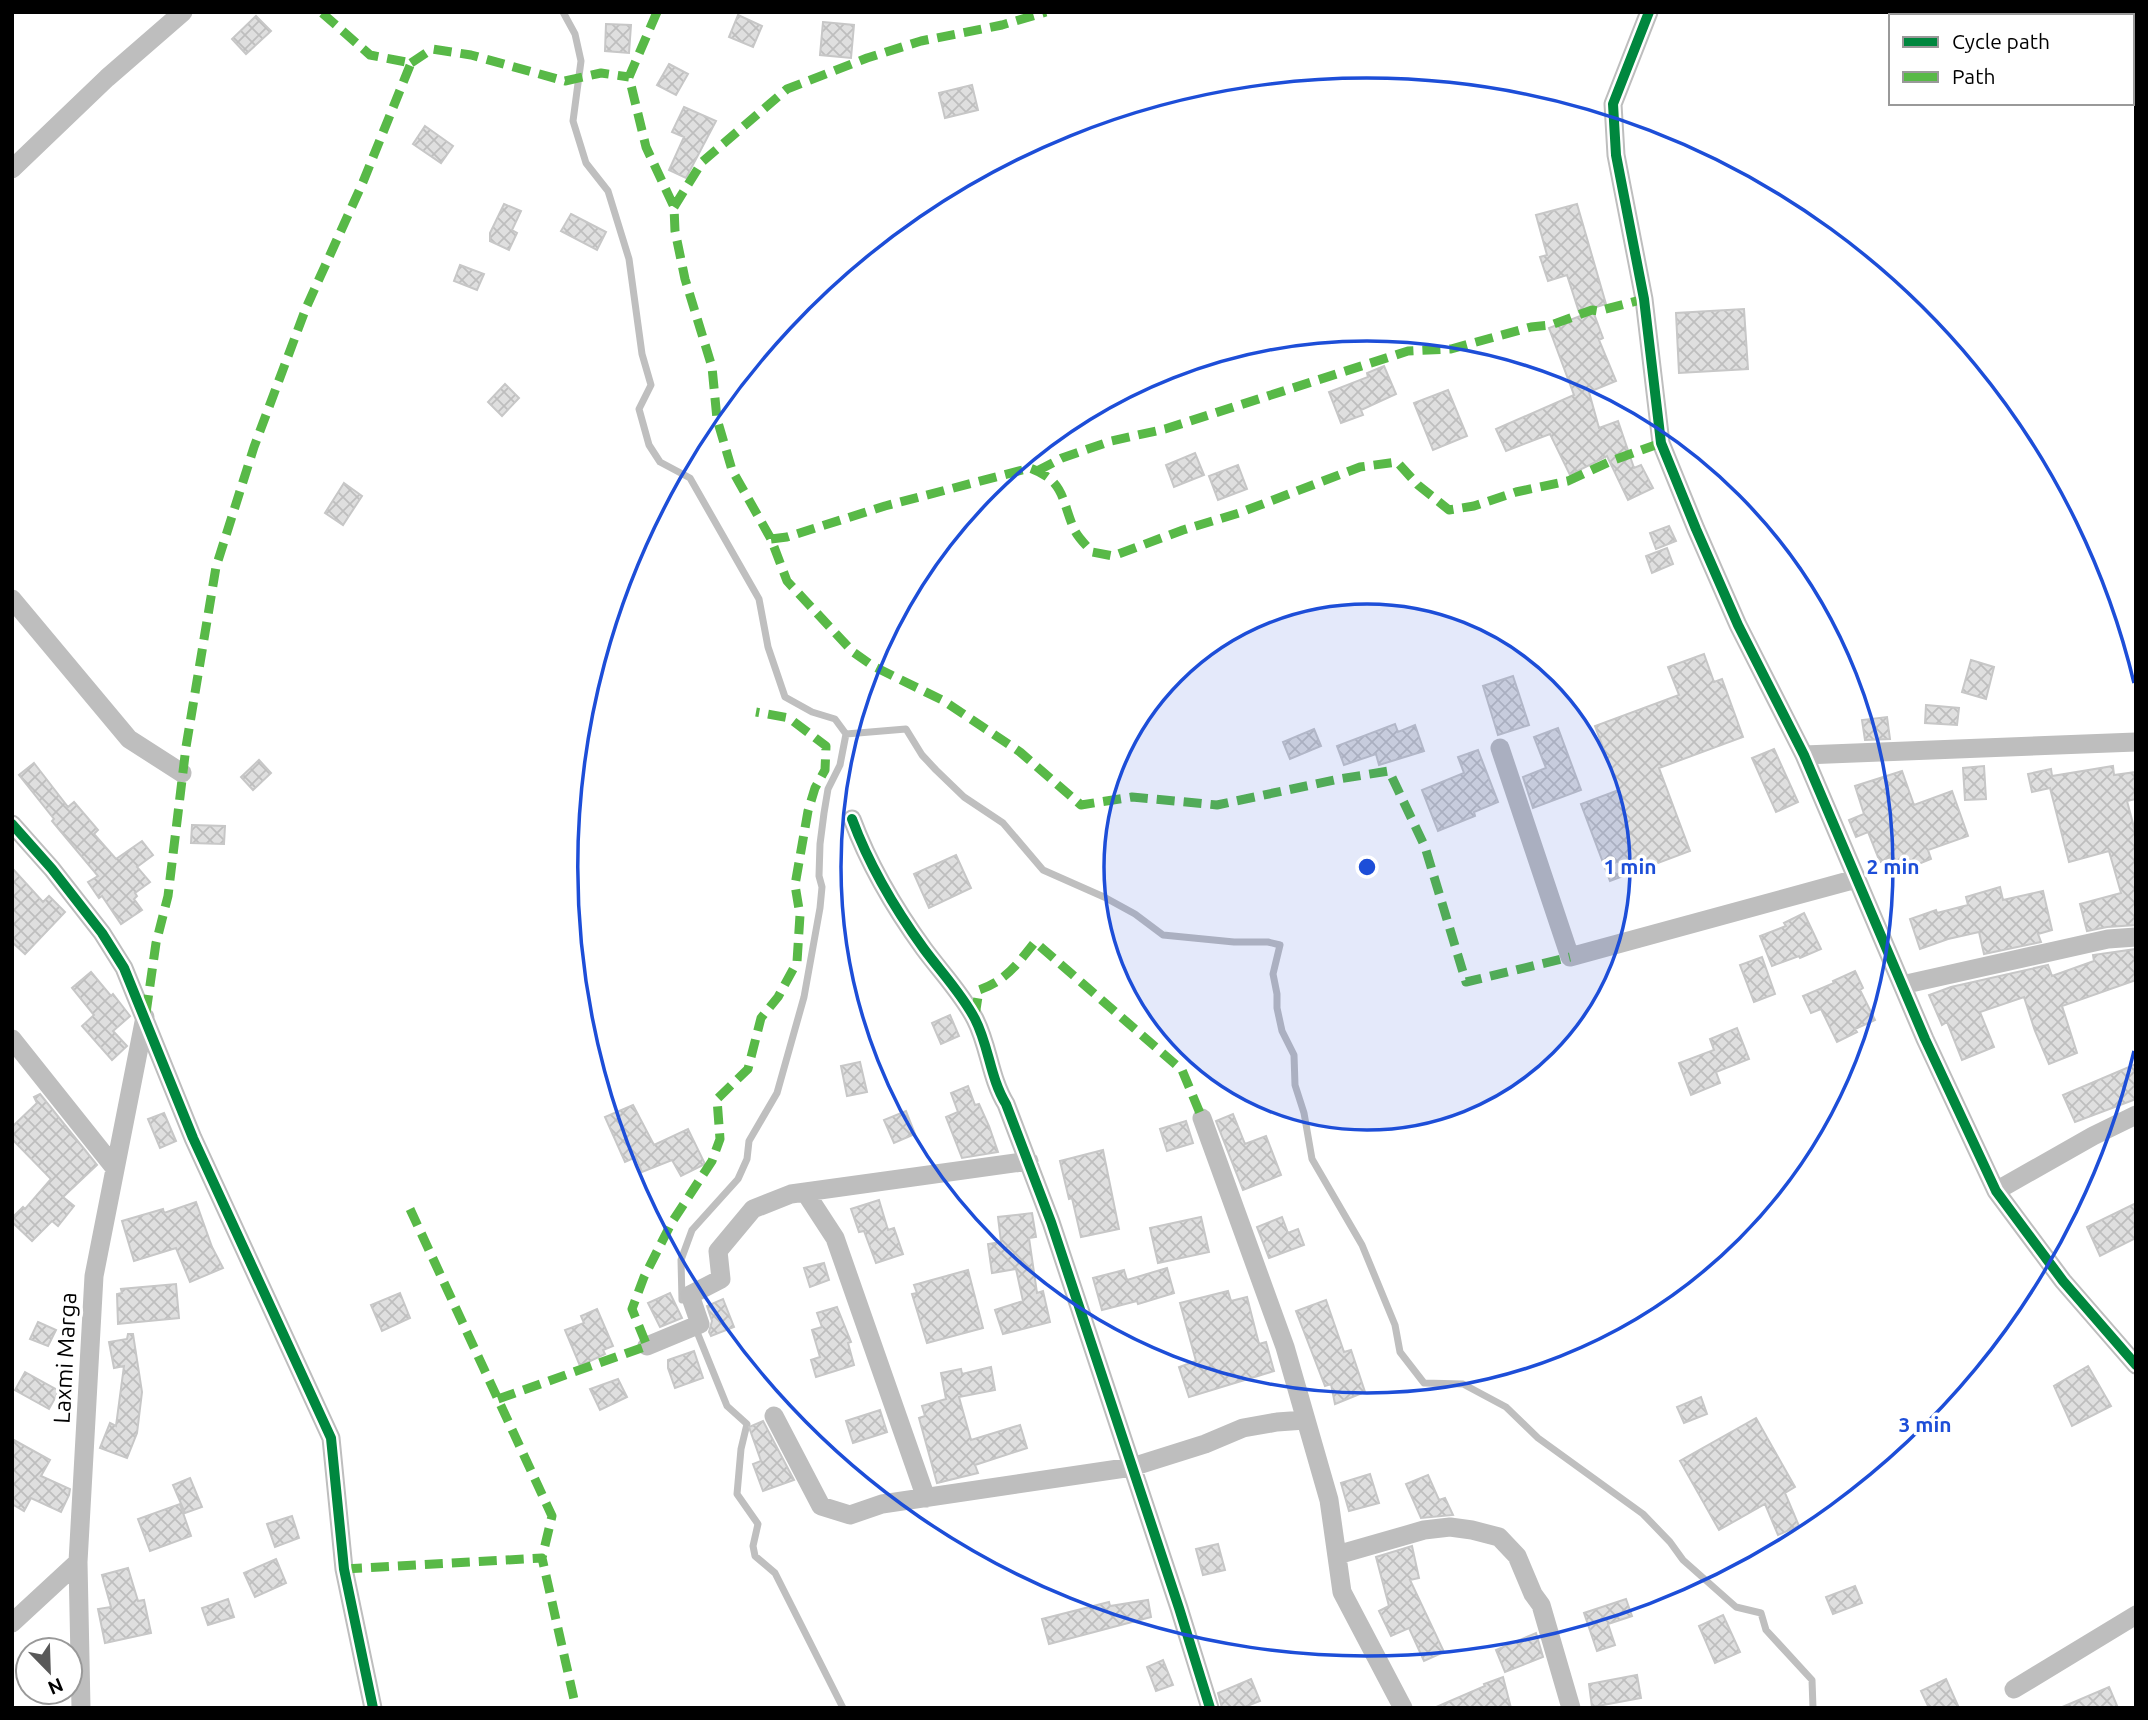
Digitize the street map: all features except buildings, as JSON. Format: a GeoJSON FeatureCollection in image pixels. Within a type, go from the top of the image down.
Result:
{"type":"FeatureCollection","features":[{"type":"Feature","properties":{"kind":"street"},"geometry":{"type":"LineString","coordinates":[[12,169],[107,78],[183,12]]}},
{"type":"Feature","properties":{"kind":"street"},"geometry":{"type":"LineString","coordinates":[[1649,12],[1612,104],[1616,155],[1644,299],[1661,443],[1738,625],[1804,755],[1902,985],[1996,1191],[2063,1281],[2136,1365]]}},
{"type":"Feature","properties":{"kind":"street"},"geometry":{"type":"LineString","coordinates":[[12,599],[129,739],[182,773]]}},
{"type":"Feature","properties":{"kind":"street"},"geometry":{"type":"LineString","coordinates":[[1804,755],[2136,742]]}},
{"type":"Feature","properties":{"kind":"street"},"geometry":{"type":"LineString","coordinates":[[1500,748],[1570,957],[1856,879]]}},
{"type":"Feature","properties":{"kind":"street"},"geometry":{"type":"LineString","coordinates":[[852,819],[863,849],[893,904],[974,1018],[989,1058],[996,1087],[1006,1104],[1029,1161],[1132,1467],[1209,1708]]}},
{"type":"Feature","properties":{"kind":"street"},"geometry":{"type":"LineString","coordinates":[[12,824],[52,869],[102,933],[124,968],[193,1138],[331,1437],[344,1569],[373,1708]]}},
{"type":"Feature","properties":{"kind":"street"},"geometry":{"type":"LineString","coordinates":[[1902,985],[2108,939],[2136,937]]}},
{"type":"Feature","properties":{"kind":"street","name":"Laxmi Marga"},"geometry":{"type":"LineString","coordinates":[[81,1708],[78,1562],[94,1276],[145,1016]]}},
{"type":"Feature","properties":{"kind":"street"},"geometry":{"type":"LineString","coordinates":[[12,1040],[114,1167]]}},
{"type":"Feature","properties":{"kind":"street"},"geometry":{"type":"LineString","coordinates":[[1996,1191],[2136,1115]]}},
{"type":"Feature","properties":{"kind":"street"},"geometry":{"type":"LineString","coordinates":[[1202,1118],[1285,1347],[1329,1500],[1342,1592],[1403,1708]]}},
{"type":"Feature","properties":{"kind":"street"},"geometry":{"type":"LineString","coordinates":[[647,1346],[700,1324],[690,1295],[721,1279],[718,1251],[753,1209],[791,1194],[1029,1161]]}},
{"type":"Feature","properties":{"kind":"street"},"geometry":{"type":"LineString","coordinates":[[805,1192],[835,1238],[926,1498]]}},
{"type":"Feature","properties":{"kind":"street"},"geometry":{"type":"LineString","coordinates":[[774,1416],[821,1506],[850,1515],[882,1504],[1132,1467],[1205,1444],[1243,1428],[1305,1420]]}},
{"type":"Feature","properties":{"kind":"street"},"geometry":{"type":"LineString","coordinates":[[1337,1555],[1424,1530],[1450,1527],[1499,1537],[1517,1556],[1533,1594],[1541,1605],[1571,1708]]}},
{"type":"Feature","properties":{"kind":"street"},"geometry":{"type":"LineString","coordinates":[[12,1623],[78,1562]]}},
{"type":"Feature","properties":{"kind":"street"},"geometry":{"type":"LineString","coordinates":[[2014,1689],[2136,1615]]}},
{"type":"Feature","properties":{"kind":"waterway"},"geometry":{"type":"LineString","coordinates":[[563,12],[575,34],[581,61],[573,121],[586,163],[608,191],[629,259],[642,354],[651,385],[639,409],[649,445],[660,462],[690,478],[759,599],[768,647],[785,697],[812,712],[835,719],[846,734],[906,729],[922,755],[936,770],[964,797],[1003,823],[1043,870],[1104,897],[1135,914],[1163,935],[1280,945],[1273,974],[1277,1008],[1282,1031],[1294,1055],[1295,1085],[1304,1113],[1312,1159],[1362,1245],[1395,1325],[1400,1352],[1424,1383],[1463,1384],[1506,1407],[1538,1438],[1643,1514],[1683,1560],[1736,1607],[1761,1613],[1766,1630],[1812,1680],[1813,1708]]}},
{"type":"Feature","properties":{"kind":"waterway"},"geometry":{"type":"LineString","coordinates":[[682,1300],[681,1260],[692,1230],[738,1179],[747,1159],[749,1141],[777,1093],[804,997],[820,908],[820,844],[824,813],[828,789],[840,765],[846,734]]}},
{"type":"Feature","properties":{"kind":"waterway"},"geometry":{"type":"LineString","coordinates":[[695,1327],[727,1406],[747,1424],[741,1449],[737,1494],[758,1524],[753,1546],[755,1556],[775,1573],[843,1708]]}},
{"type":"Feature","properties":{"kind":"marked path"},"geometry":{"type":"LineString","coordinates":[[146,1013],[156,943],[168,896],[186,747],[216,567],[254,447],[306,308],[363,182],[411,63],[370,55],[321,12]]}},
{"type":"Feature","properties":{"kind":"marked path"},"geometry":{"type":"LineString","coordinates":[[657,12],[629,77],[646,147],[674,207],[675,231],[685,279],[712,367],[717,419],[732,470],[771,539],[787,581],[853,652],[873,666],[944,701],[1020,752],[1081,805],[1132,797],[1217,805],[1389,771],[1425,847],[1466,982],[1570,957]]}},
{"type":"Feature","properties":{"kind":"marked path"},"geometry":{"type":"LineString","coordinates":[[674,207],[702,162],[787,89],[867,58],[921,41],[1002,25],[1046,12]]}},
{"type":"Feature","properties":{"kind":"marked path"},"geometry":{"type":"LineString","coordinates":[[411,63],[432,49],[471,55],[565,81],[601,73],[629,77]]}},
{"type":"Feature","properties":{"kind":"marked path"},"geometry":{"type":"LineString","coordinates":[[1037,471],[1062,458],[1111,441],[1165,429],[1408,351],[1451,349],[1531,327],[1551,325],[1592,310],[1598,311],[1644,299]]}},
{"type":"Feature","properties":{"kind":"marked path"},"geometry":{"type":"LineString","coordinates":[[771,539],[787,537],[885,506],[1030,468],[1056,485],[1076,532],[1092,552],[1113,556],[1239,513],[1360,467],[1397,462],[1418,485],[1449,510],[1568,481],[1611,461],[1661,443]]}},
{"type":"Feature","properties":{"kind":"marked path"},"geometry":{"type":"LineString","coordinates":[[498,1399],[647,1346],[632,1309],[644,1277],[672,1222],[712,1161],[720,1139],[717,1099],[748,1069],[761,1018],[778,997],[797,962],[800,915],[795,885],[808,811],[815,788],[825,770],[826,746],[789,718],[756,712]]}},
{"type":"Feature","properties":{"kind":"marked path"},"geometry":{"type":"LineString","coordinates":[[975,1016],[979,990],[997,982],[1017,964],[1035,942],[1182,1070],[1202,1118]]}},
{"type":"Feature","properties":{"kind":"marked path"},"geometry":{"type":"LineString","coordinates":[[410,1209],[552,1516],[542,1558]]}},
{"type":"Feature","properties":{"kind":"marked path"},"geometry":{"type":"LineString","coordinates":[[344,1569],[542,1558],[576,1708]]}},
{"type":"Feature","properties":{"kind":"cycle path"},"geometry":{"type":"LineString","coordinates":[[1649,12],[1613,104],[1616,155],[1644,299],[1661,443],[1738,625],[1804,755],[1925,1039],[1996,1191],[2063,1281],[2136,1365]]}},
{"type":"Feature","properties":{"kind":"cycle path"},"geometry":{"type":"LineString","coordinates":[[852,819],[866,853],[893,902],[924,949],[964,1001],[980,1029],[996,1084],[1051,1222],[1210,1708]]}},
{"type":"Feature","properties":{"kind":"cycle path"},"geometry":{"type":"LineString","coordinates":[[12,824],[52,869],[102,933],[124,968],[193,1138],[331,1438],[344,1569],[373,1708]]}}]}
